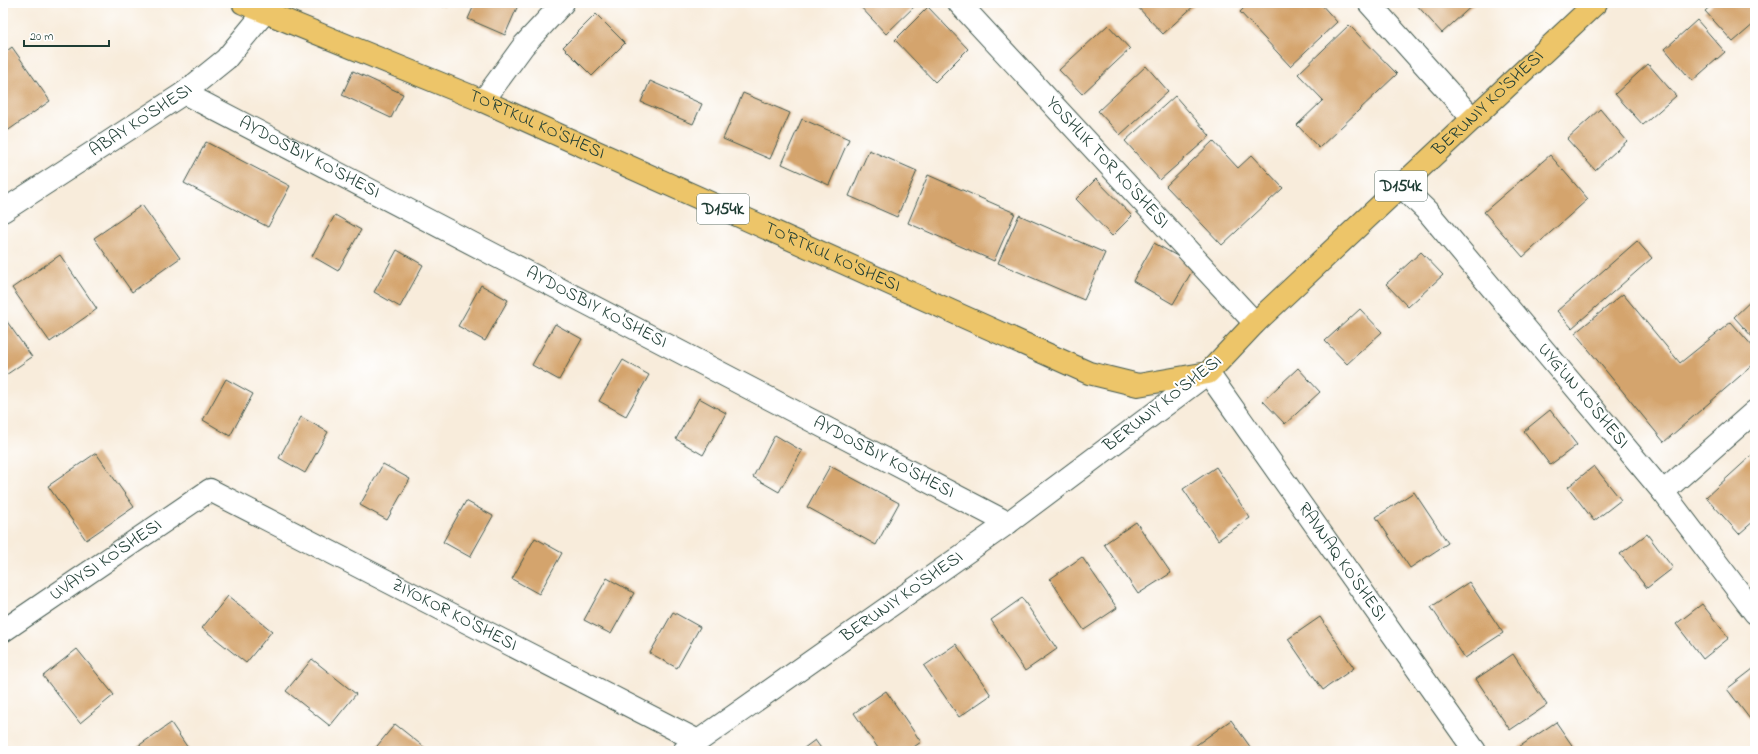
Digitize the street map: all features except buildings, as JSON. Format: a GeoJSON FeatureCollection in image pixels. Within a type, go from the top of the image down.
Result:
{"type":"FeatureCollection","features":[{"type":"Feature","properties":{"kind":"main road","name":"TO'RTKUL KO'SHESI"},"geometry":{"type":"LineString","coordinates":[[242,3],[483,101],[1089,373],[1138,385],[1208,373]]}},
{"type":"Feature","properties":{"kind":"main road","name":"BERUNIY KO'SHESI"},"geometry":{"type":"LineString","coordinates":[[1208,373],[1255,323],[1596,3]]}},
{"type":"Feature","properties":{"kind":"street"},"geometry":{"type":"LineString","coordinates":[[483,101],[524,45],[563,3]]}},
{"type":"Feature","properties":{"kind":"street","name":"YOSHLIK TOR KO'SHESI"},"geometry":{"type":"LineString","coordinates":[[960,3],[1255,323]]}},
{"type":"Feature","properties":{"kind":"street"},"geometry":{"type":"LineString","coordinates":[[1369,3],[1473,118]]}},
{"type":"Feature","properties":{"kind":"street","name":"ABAY KO'SHESI"},"geometry":{"type":"LineString","coordinates":[[3,211],[184,93],[226,59],[264,13]]}},
{"type":"Feature","properties":{"kind":"street","name":"AYDOSBIY KO'SHESI"},"geometry":{"type":"LineString","coordinates":[[184,93],[1008,523]]}},
{"type":"Feature","properties":{"kind":"street","name":"UYG'UN KO'SHESI"},"geometry":{"type":"LineString","coordinates":[[1401,186],[1428,212],[1663,492],[1755,613]]}},
{"type":"Feature","properties":{"kind":"street","name":"BERUNIY KO'SHESI"},"geometry":{"type":"LineString","coordinates":[[691,746],[1008,523],[1208,373]]}},
{"type":"Feature","properties":{"kind":"street","name":"RAVNAQ KO'SHESI"},"geometry":{"type":"LineString","coordinates":[[1208,373],[1475,751]]}},
{"type":"Feature","properties":{"kind":"street"},"geometry":{"type":"LineString","coordinates":[[1663,492],[1755,410]]}},
{"type":"Feature","properties":{"kind":"street","name":"UVAYSI KO'SHESI"},"geometry":{"type":"LineString","coordinates":[[3,631],[210,490]]}},
{"type":"Feature","properties":{"kind":"street","name":"ZIYOKOR KO'SHESI"},"geometry":{"type":"LineString","coordinates":[[210,490],[691,746]]}}]}
